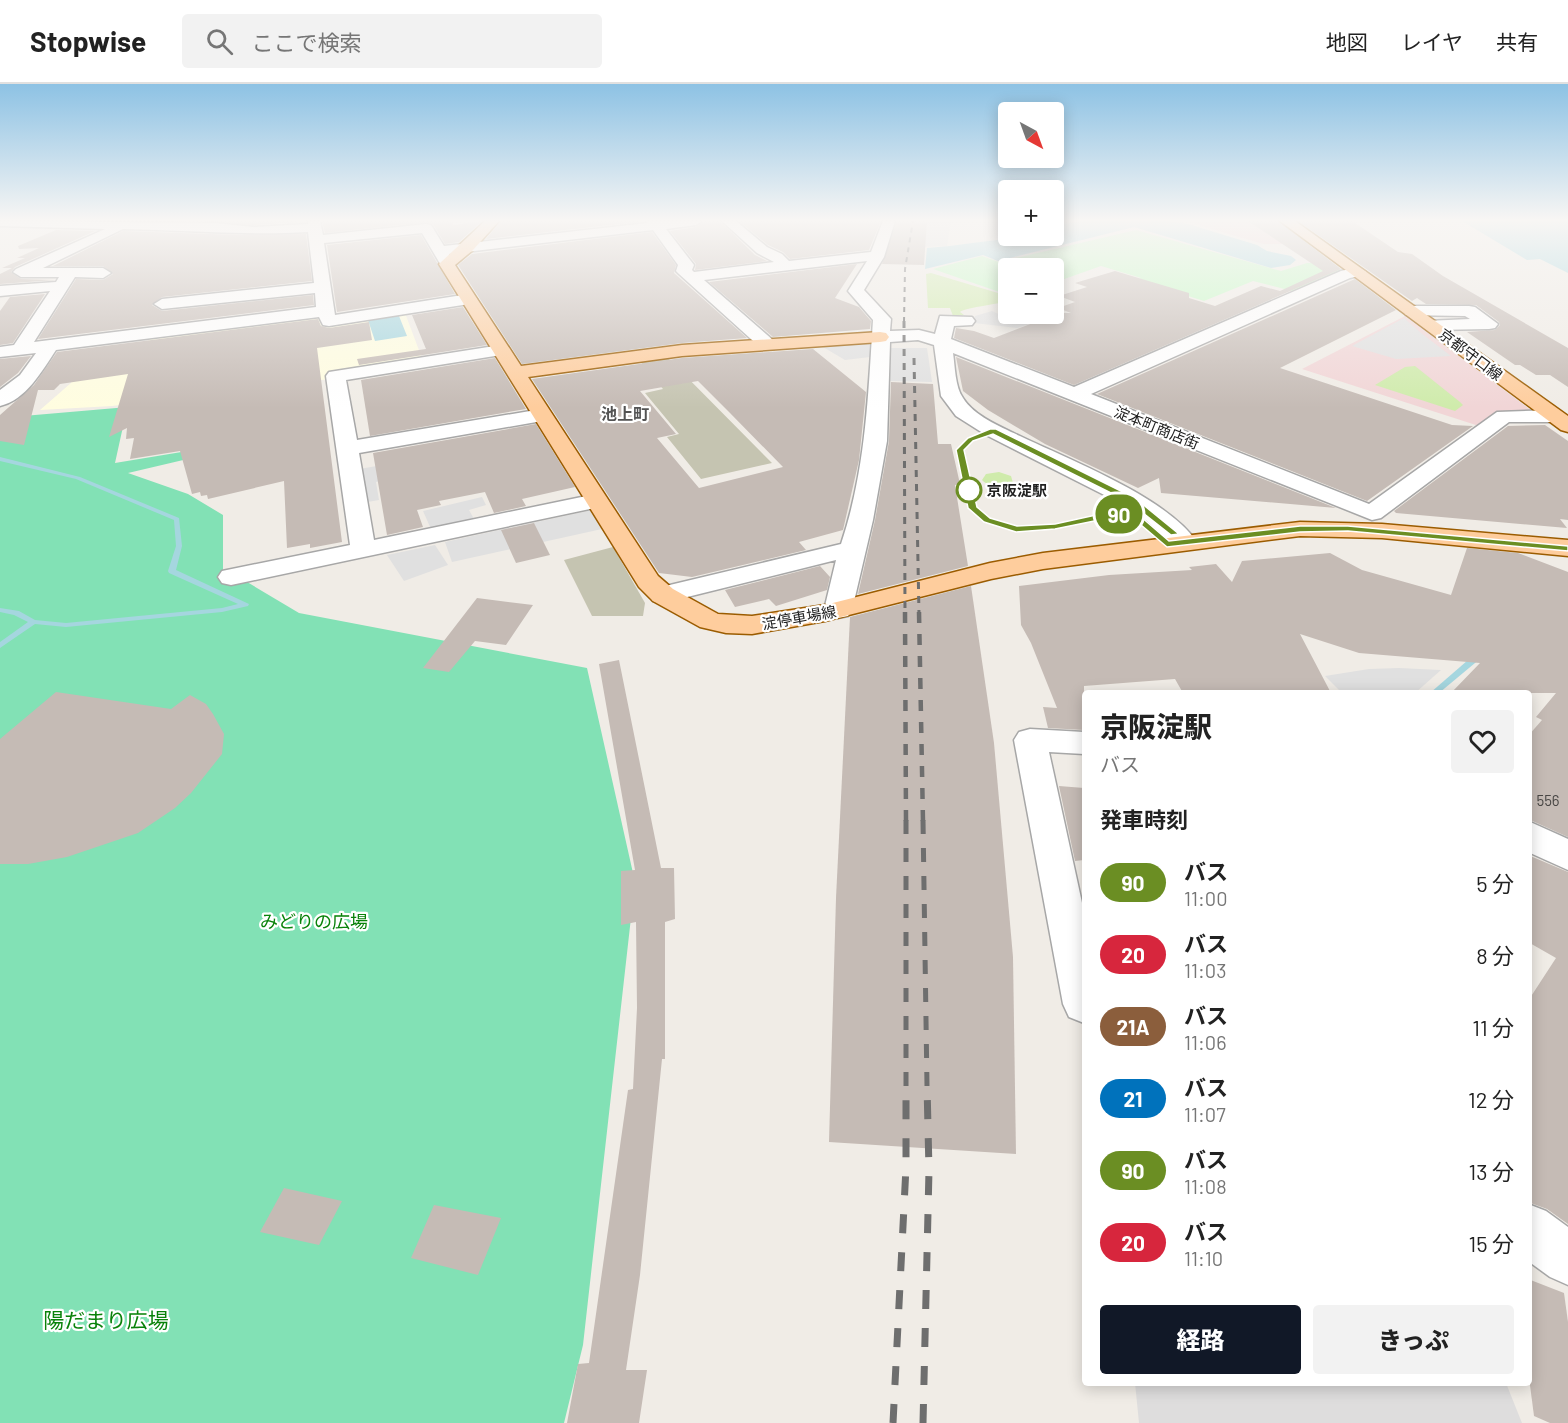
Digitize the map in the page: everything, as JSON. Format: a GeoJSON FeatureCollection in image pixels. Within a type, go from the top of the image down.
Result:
{"type":"FeatureCollection","features":[{"type":"Feature","properties":{"kind":"main road","name":"淀停車場線"},"geometry":{"type":"LineString","coordinates":[[459,283],[648,581],[663,595],[710,621],[752,625],[838,610],[990,571],[1043,561],[1184,542],[1377,522],[1568,548]]}},
{"type":"Feature","properties":{"kind":"main road","name":"京都守口線"},"geometry":{"type":"LineString","coordinates":[[1374,283],[1561,421]]}},
{"type":"Feature","properties":{"kind":"main road"},"geometry":{"type":"LineString","coordinates":[[516,373],[591,360],[740,345],[880,337]]}},
{"type":"Feature","properties":{"kind":"street"},"geometry":{"type":"LineString","coordinates":[[0,291],[41,283]]}},
{"type":"Feature","properties":{"kind":"street"},"geometry":{"type":"LineString","coordinates":[[20,350],[63,283]]}},
{"type":"Feature","properties":{"kind":"street"},"geometry":{"type":"LineString","coordinates":[[322,283],[325,311],[329,321],[469,299]]}},
{"type":"Feature","properties":{"kind":"street"},"geometry":{"type":"LineString","coordinates":[[699,283],[768,345]]}},
{"type":"Feature","properties":{"kind":"street"},"geometry":{"type":"LineString","coordinates":[[838,610],[861,520],[876,441],[882,320],[856,291],[861,283]]}},
{"type":"Feature","properties":{"kind":"street"},"geometry":{"type":"LineString","coordinates":[[1075,394],[1325,283]]}},
{"type":"Feature","properties":{"kind":"street"},"geometry":{"type":"LineString","coordinates":[[162,304],[322,287]]}},
{"type":"Feature","properties":{"kind":"street"},"geometry":{"type":"LineString","coordinates":[[29,307],[49,305]]}},
{"type":"Feature","properties":{"kind":"street"},"geometry":{"type":"LineString","coordinates":[[0,352],[325,311]]}},
{"type":"Feature","properties":{"kind":"street"},"geometry":{"type":"LineString","coordinates":[[1412,311],[1468,311],[1489,324],[1432,325]]}},
{"type":"Feature","properties":{"kind":"street"},"geometry":{"type":"LineString","coordinates":[[966,321],[946,320],[942,342],[954,403],[968,416],[993,431],[1132,500],[1156,516],[1184,542]]}},
{"type":"Feature","properties":{"kind":"street"},"geometry":{"type":"LineString","coordinates":[[12,330],[35,327]]}},
{"type":"Feature","properties":{"kind":"street","name":"淀本町商店街"},"geometry":{"type":"LineString","coordinates":[[880,337],[919,334],[942,342],[1075,394],[1377,522]]}},
{"type":"Feature","properties":{"kind":"street"},"geometry":{"type":"LineString","coordinates":[[0,400],[27,379],[50,346]]}},
{"type":"Feature","properties":{"kind":"street"},"geometry":{"type":"LineString","coordinates":[[363,549],[336,376],[501,350]]}},
{"type":"Feature","properties":{"kind":"street"},"geometry":{"type":"LineString","coordinates":[[0,381],[27,379]]}},
{"type":"Feature","properties":{"kind":"street"},"geometry":{"type":"LineString","coordinates":[[347,448],[542,415]]}},
{"type":"Feature","properties":{"kind":"street"},"geometry":{"type":"LineString","coordinates":[[1377,522],[1504,416],[1561,421]]}},
{"type":"Feature","properties":{"kind":"street"},"geometry":{"type":"LineString","coordinates":[[231,577],[596,501]]}},
{"type":"Feature","properties":{"kind":"street"},"geometry":{"type":"LineString","coordinates":[[663,595],[852,549]]}},
{"type":"Feature","properties":{"kind":"street"},"geometry":{"type":"LineString","coordinates":[[1082,743],[1030,740],[1074,906],[1082,984]]}},
{"type":"Feature","properties":{"kind":"street"},"geometry":{"type":"LineString","coordinates":[[1532,837],[1568,856]]}},
{"type":"Feature","properties":{"kind":"street"},"geometry":{"type":"LineString","coordinates":[[1532,1232],[1568,1259]]}},
{"type":"Feature","properties":{"kind":"shaded area"},"geometry":{"type":"Polygon","coordinates":[[[992,311],[998,314],[998,324],[1030,324],[1017,328],[974,323],[975,316],[992,311]]]}},
{"type":"Feature","properties":{"kind":"shaded area"},"geometry":{"type":"Polygon","coordinates":[[[405,313],[423,361],[329,379],[112,406],[40,410],[71,383],[81,362],[144,355],[151,334],[323,315],[326,324],[405,313]]]}},
{"type":"Feature","properties":{"kind":"shaded area"},"geometry":{"type":"Polygon","coordinates":[[[1405,316],[1536,414],[1479,426],[1302,369],[1405,316]]]}},
{"type":"Feature","properties":{"kind":"shaded area"},"geometry":{"type":"Polygon","coordinates":[[[1404,318],[1451,356],[1396,359],[1352,346],[1404,318]]]}},
{"type":"Feature","properties":{"kind":"shaded area"},"geometry":{"type":"Polygon","coordinates":[[[871,342],[870,357],[845,360],[823,347],[871,342]]]}},
{"type":"Feature","properties":{"kind":"shaded area"},"geometry":{"type":"Polygon","coordinates":[[[885,348],[927,348],[932,382],[887,381],[885,348]]]}},
{"type":"Feature","properties":{"kind":"shaded area"},"geometry":{"type":"Polygon","coordinates":[[[666,356],[772,463],[701,479],[667,437],[679,434],[645,393],[663,389],[638,359],[666,356]]]}},
{"type":"Feature","properties":{"kind":"shaded area"},"geometry":{"type":"Polygon","coordinates":[[[461,451],[439,470],[376,482],[379,500],[362,503],[354,470],[461,451]]]}},
{"type":"Feature","properties":{"kind":"shaded area"},"geometry":{"type":"Polygon","coordinates":[[[482,497],[486,505],[469,510],[474,519],[431,529],[423,511],[482,497]]]}},
{"type":"Feature","properties":{"kind":"shaded area"},"geometry":{"type":"Polygon","coordinates":[[[592,510],[602,529],[452,562],[445,542],[592,510]]]}},
{"type":"Feature","properties":{"kind":"shaded area"},"geometry":{"type":"Polygon","coordinates":[[[435,545],[448,565],[404,581],[387,555],[435,545]]]}},
{"type":"Feature","properties":{"kind":"shaded area"},"geometry":{"type":"Polygon","coordinates":[[[613,547],[645,603],[643,616],[592,616],[564,560],[613,547]]]}},
{"type":"Feature","properties":{"kind":"shaded area"},"geometry":{"type":"Polygon","coordinates":[[[1369,669],[1441,670],[1418,690],[1339,690],[1325,676],[1369,669]]]}},
{"type":"Feature","properties":{"kind":"shaded area"},"geometry":{"type":"Polygon","coordinates":[[[1135,1386],[1507,1386],[1522,1423],[1139,1423],[1135,1386]]]}},
{"type":"Feature","properties":{"kind":"green space"},"geometry":{"type":"Polygon","coordinates":[[[927,283],[966,283],[998,293],[998,303],[960,312],[964,315],[953,316],[950,308],[928,308],[927,283]]]}},
{"type":"Feature","properties":{"kind":"green space"},"geometry":{"type":"Polygon","coordinates":[[[975,283],[998,283],[998,292],[975,283]]]}},
{"type":"Feature","properties":{"kind":"green space"},"geometry":{"type":"Polygon","coordinates":[[[1148,283],[1247,283],[1204,301],[1148,283]]]}},
{"type":"Feature","properties":{"kind":"green space"},"geometry":{"type":"Polygon","coordinates":[[[1263,283],[1318,283],[1296,292],[1263,283]]]}},
{"type":"Feature","properties":{"kind":"green space"},"geometry":{"type":"Polygon","coordinates":[[[1415,366],[1463,405],[1455,411],[1375,385],[1405,367],[1415,366]]]}},
{"type":"Feature","properties":{"kind":"green space","name":"みどりの広場"},"geometry":{"type":"Polygon","coordinates":[[[163,404],[124,422],[115,463],[242,442],[213,453],[128,473],[188,494],[223,515],[223,583],[242,579],[299,613],[587,668],[635,882],[583,1345],[564,1423],[0,1423],[0,418],[163,404]]]}},
{"type":"Feature","properties":{"kind":"green space"},"geometry":{"type":"Polygon","coordinates":[[[999,472],[1011,476],[1013,483],[1005,487],[997,487],[982,480],[986,474],[999,472]]]}},
{"type":"Feature","properties":{"kind":"water"},"geometry":{"type":"Polygon","coordinates":[[[399,316],[407,336],[375,341],[368,320],[399,316]]]}},
{"type":"Feature","properties":{"kind":"building"},"geometry":{"type":"Polygon","coordinates":[[[73,283],[289,283],[162,297],[152,305],[162,311],[313,295],[314,305],[38,339],[73,283]]]}},
{"type":"Feature","properties":{"kind":"building"},"geometry":{"type":"Polygon","coordinates":[[[333,283],[449,283],[455,294],[337,312],[333,283]]]}},
{"type":"Feature","properties":{"kind":"building"},"geometry":{"type":"Polygon","coordinates":[[[470,283],[686,283],[747,338],[682,343],[522,364],[470,283]]]}},
{"type":"Feature","properties":{"kind":"building"},"geometry":{"type":"Polygon","coordinates":[[[711,283],[844,283],[835,298],[859,307],[871,321],[870,329],[773,337],[711,283]]]}},
{"type":"Feature","properties":{"kind":"building"},"geometry":{"type":"Polygon","coordinates":[[[1076,283],[1157,283],[1189,293],[1189,298],[1215,306],[1261,286],[1280,291],[1296,283],[1308,283],[1074,385],[954,338],[956,328],[994,338],[1030,324],[1064,324],[1064,313],[1071,313],[1064,310],[1064,306],[1075,302],[1064,298],[1064,294],[1087,287],[1076,283]]]}},
{"type":"Feature","properties":{"kind":"building"},"geometry":{"type":"Polygon","coordinates":[[[1345,283],[1361,283],[1396,310],[1280,368],[1452,425],[1473,426],[1367,501],[1097,394],[1345,283]]]}},
{"type":"Feature","properties":{"kind":"building"},"geometry":{"type":"Polygon","coordinates":[[[1387,283],[1456,283],[1568,348],[1568,387],[1550,375],[1536,375],[1520,365],[1515,365],[1467,332],[1495,330],[1500,325],[1476,305],[1426,304],[1417,298],[1412,301],[1387,283]]]}},
{"type":"Feature","properties":{"kind":"building"},"geometry":{"type":"Polygon","coordinates":[[[45,294],[13,343],[0,345],[0,311],[10,297],[45,294]]]}},
{"type":"Feature","properties":{"kind":"building"},"geometry":{"type":"Polygon","coordinates":[[[463,307],[487,345],[359,365],[357,359],[426,349],[412,315],[463,307]]]}},
{"type":"Feature","properties":{"kind":"building"},"geometry":{"type":"Polygon","coordinates":[[[318,319],[321,326],[329,328],[369,322],[372,340],[317,348],[342,542],[310,548],[310,544],[287,548],[284,481],[208,499],[207,495],[201,496],[200,492],[192,494],[180,451],[130,459],[134,438],[126,439],[127,428],[109,437],[128,374],[60,384],[54,390],[38,390],[24,445],[0,441],[0,415],[34,385],[57,352],[318,319]]]}},
{"type":"Feature","properties":{"kind":"building"},"geometry":{"type":"Polygon","coordinates":[[[813,349],[866,392],[859,460],[843,530],[799,542],[806,550],[692,577],[659,573],[532,379],[682,358],[813,349]],[[698,381],[640,391],[676,434],[657,438],[699,488],[783,467],[698,381]]]}},
{"type":"Feature","properties":{"kind":"building"},"geometry":{"type":"Polygon","coordinates":[[[31,356],[18,373],[0,387],[0,359],[31,356]]]}},
{"type":"Feature","properties":{"kind":"building"},"geometry":{"type":"Polygon","coordinates":[[[956,357],[1336,508],[1161,493],[1159,478],[1138,488],[1045,444],[988,410],[963,391],[956,357]]]}},
{"type":"Feature","properties":{"kind":"building"},"geometry":{"type":"Polygon","coordinates":[[[495,358],[526,409],[370,436],[361,380],[495,358]]]}},
{"type":"Feature","properties":{"kind":"building"},"geometry":{"type":"Polygon","coordinates":[[[891,382],[933,384],[938,444],[951,444],[960,484],[955,485],[968,566],[858,594],[875,520],[889,441],[891,382]]]}},
{"type":"Feature","properties":{"kind":"building"},"geometry":{"type":"Polygon","coordinates":[[[536,424],[575,487],[522,499],[526,506],[494,513],[485,492],[439,501],[441,505],[417,510],[423,527],[387,535],[373,453],[536,424]]]}},
{"type":"Feature","properties":{"kind":"building"},"geometry":{"type":"Polygon","coordinates":[[[1545,425],[1568,441],[1568,520],[1560,519],[1567,528],[1394,511],[1508,426],[1545,425]]]}},
{"type":"Feature","properties":{"kind":"building"},"geometry":{"type":"Polygon","coordinates":[[[534,523],[550,555],[516,563],[501,530],[534,523]]]}},
{"type":"Feature","properties":{"kind":"building"},"geometry":{"type":"Polygon","coordinates":[[[1467,548],[1518,553],[1568,572],[1568,837],[1532,821],[1532,731],[1542,720],[1536,717],[1556,693],[1532,693],[1532,690],[1454,690],[1480,663],[1359,653],[1300,634],[1329,690],[1181,690],[1175,679],[1084,686],[1082,690],[1082,730],[1048,728],[1043,707],[1057,708],[1031,643],[1021,625],[1019,586],[1109,575],[1192,570],[1189,567],[1216,564],[1232,582],[1242,561],[1330,553],[1362,570],[1451,595],[1467,548]]]}},
{"type":"Feature","properties":{"kind":"building"},"geometry":{"type":"Polygon","coordinates":[[[820,566],[830,577],[827,590],[776,606],[769,599],[735,607],[725,590],[820,566]]]}},
{"type":"Feature","properties":{"kind":"building"},"geometry":{"type":"Polygon","coordinates":[[[971,586],[994,743],[1013,957],[1016,1154],[829,1142],[836,898],[850,617],[971,586]]]}},
{"type":"Feature","properties":{"kind":"building"},"geometry":{"type":"Polygon","coordinates":[[[477,598],[533,605],[506,645],[475,641],[449,672],[423,668],[477,598]]]}},
{"type":"Feature","properties":{"kind":"building"},"geometry":{"type":"Polygon","coordinates":[[[619,660],[661,868],[674,868],[675,919],[665,922],[665,1059],[662,1059],[640,1275],[626,1370],[647,1370],[639,1423],[567,1423],[578,1364],[589,1363],[628,1090],[633,1089],[637,1008],[636,922],[621,925],[621,871],[635,870],[599,664],[619,660]]]}},
{"type":"Feature","properties":{"kind":"building"},"geometry":{"type":"Polygon","coordinates":[[[56,692],[171,709],[190,695],[206,704],[224,734],[222,754],[191,793],[175,808],[138,833],[67,857],[28,864],[0,864],[0,739],[56,692]]]}},
{"type":"Feature","properties":{"kind":"building"},"geometry":{"type":"Polygon","coordinates":[[[1059,786],[1082,788],[1082,860],[1075,861],[1059,786]]]}},
{"type":"Feature","properties":{"kind":"building"},"geometry":{"type":"Polygon","coordinates":[[[1532,857],[1568,872],[1568,1224],[1547,1209],[1532,1203],[1532,995],[1556,958],[1532,944],[1532,857]]]}},
{"type":"Feature","properties":{"kind":"building"},"geometry":{"type":"Polygon","coordinates":[[[284,1188],[342,1201],[319,1245],[260,1232],[284,1188]]]}},
{"type":"Feature","properties":{"kind":"building"},"geometry":{"type":"Polygon","coordinates":[[[434,1205],[501,1218],[478,1275],[411,1258],[434,1205]]]}},
{"type":"Feature","properties":{"kind":"building"},"geometry":{"type":"Polygon","coordinates":[[[1532,1281],[1564,1293],[1568,1322],[1568,1423],[1550,1423],[1534,1416],[1530,1386],[1532,1386],[1532,1281]]]}},
{"type":"Feature","properties":{"kind":"waterway"},"geometry":{"type":"LineString","coordinates":[[0,459],[78,478],[177,519],[179,546],[172,571],[245,604],[222,610],[66,625],[33,622]]}},
{"type":"Feature","properties":{"kind":"waterway"},"geometry":{"type":"LineString","coordinates":[[0,610],[16,613],[33,622]]}},
{"type":"Feature","properties":{"kind":"waterway"},"geometry":{"type":"LineString","coordinates":[[0,646],[33,622]]}},
{"type":"Feature","properties":{"kind":"waterway"},"geometry":{"type":"LineString","coordinates":[[1438,690],[1478,656]]}},
{"type":"Feature","properties":{"kind":"railway"},"geometry":{"type":"LineString","coordinates":[[904,322],[905,283]]}},
{"type":"Feature","properties":{"kind":"railway"},"geometry":{"type":"LineString","coordinates":[[904,322],[905,614]]}},
{"type":"Feature","properties":{"kind":"railway"},"geometry":{"type":"LineString","coordinates":[[914,358],[919,614]]}},
{"type":"Feature","properties":{"kind":"railway"},"geometry":{"type":"LineString","coordinates":[[905,612],[906,822]]}},
{"type":"Feature","properties":{"kind":"railway"},"geometry":{"type":"LineString","coordinates":[[919,612],[923,822]]}},
{"type":"Feature","properties":{"kind":"railway"},"geometry":{"type":"LineString","coordinates":[[923,820],[927,1086]]}},
{"type":"Feature","properties":{"kind":"railway"},"geometry":{"type":"LineString","coordinates":[[893,1423],[906,1167],[906,822]]}},
{"type":"Feature","properties":{"kind":"railway"},"geometry":{"type":"LineString","coordinates":[[923,1423],[929,1170],[927,1085]]}},
{"type":"Feature","properties":{"kind":"bus line","name":"90"},"geometry":{"type":"LineString","coordinates":[[1174,534],[1156,516],[1132,500],[993,431],[970,439],[963,444],[960,450],[973,508],[987,520],[1016,529],[1055,527],[1114,514],[1130,516],[1145,522],[1167,544],[1300,529],[1348,529],[1568,548]]}},
{"type":"Feature","properties":{"kind":"place","name":"京阪淀駅"},"geometry":{"type":"Point","coordinates":[969,490]}},
{"type":"Feature","properties":{"kind":"district","name":"池上町"},"geometry":{"type":"Point","coordinates":[625,413]}},
{"type":"Feature","properties":{"kind":"park label","name":"陽だまり広場"},"geometry":{"type":"Point","coordinates":[106,1319]}}]}
